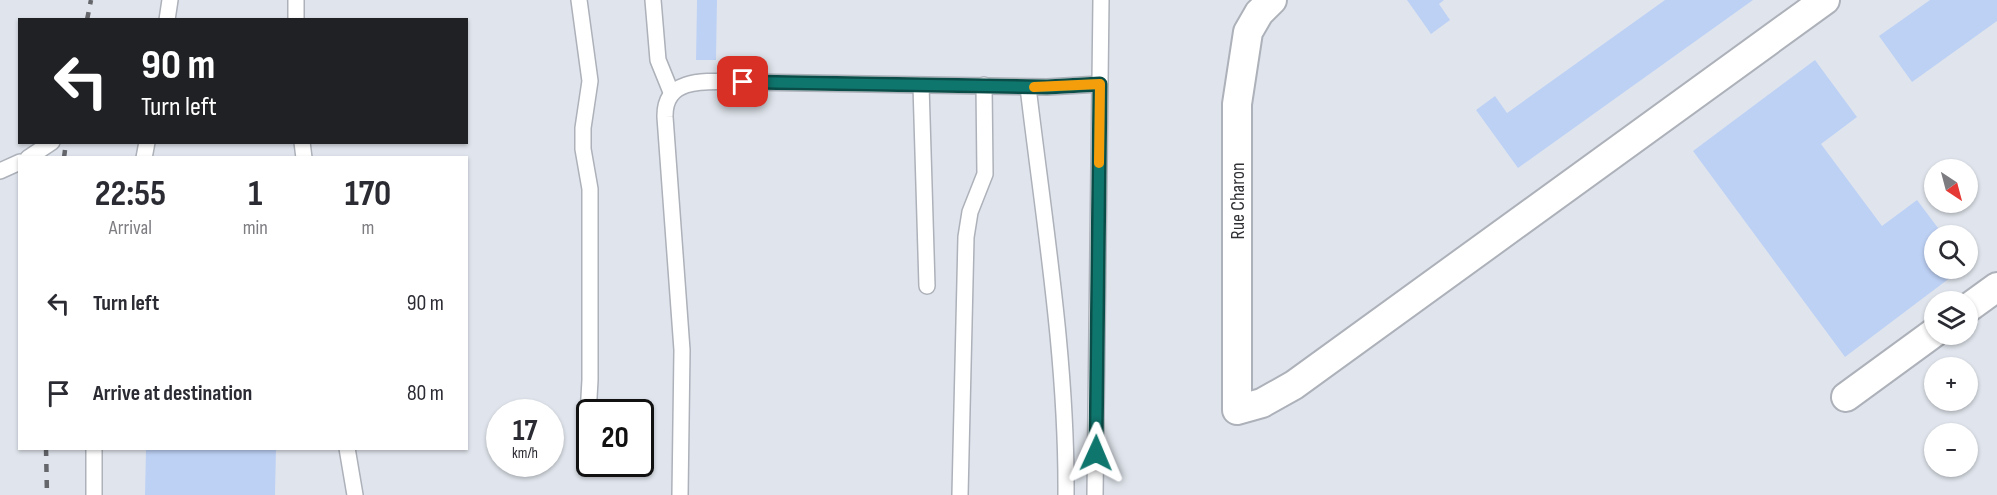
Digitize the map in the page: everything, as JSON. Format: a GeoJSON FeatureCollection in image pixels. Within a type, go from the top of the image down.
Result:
{"type":"FeatureCollection","features":[{"type":"Feature","properties":{"kind":"street","name":"Rue Charon"},"geometry":{"type":"LineString","coordinates":[[1272,0],[1259,14],[1248,32],[1238,104],[1237,410],[1262,403],[1294,385],[1825,0]]}},
{"type":"Feature","properties":{"kind":"street"},"geometry":{"type":"LineString","coordinates":[[1978,301],[1997,287]]}},
{"type":"Feature","properties":{"kind":"street"},"geometry":{"type":"LineString","coordinates":[[1846,397],[1924,340]]}},
{"type":"Feature","properties":{"kind":"lane"},"geometry":{"type":"LineString","coordinates":[[167,18],[170,0]]}},
{"type":"Feature","properties":{"kind":"lane"},"geometry":{"type":"LineString","coordinates":[[296,0],[296,18]]}},
{"type":"Feature","properties":{"kind":"lane"},"geometry":{"type":"LineString","coordinates":[[579,0],[590,81],[583,149],[590,189],[589,399]]}},
{"type":"Feature","properties":{"kind":"lane"},"geometry":{"type":"LineString","coordinates":[[653,0],[658,60],[671,92]]}},
{"type":"Feature","properties":{"kind":"lane"},"geometry":{"type":"LineString","coordinates":[[1095,495],[1101,0]]}},
{"type":"Feature","properties":{"kind":"lane"},"geometry":{"type":"LineString","coordinates":[[680,495],[682,350],[665,117],[666,101],[671,92],[688,84],[704,83],[1028,87],[1100,84]]}},
{"type":"Feature","properties":{"kind":"lane"},"geometry":{"type":"LineString","coordinates":[[921,85],[927,286]]}},
{"type":"Feature","properties":{"kind":"lane"},"geometry":{"type":"LineString","coordinates":[[960,495],[966,237],[970,212],[986,166],[984,85]]}},
{"type":"Feature","properties":{"kind":"lane"},"geometry":{"type":"LineString","coordinates":[[1028,87],[1065,429],[1066,495]]}},
{"type":"Feature","properties":{"kind":"lane"},"geometry":{"type":"LineString","coordinates":[[31,156],[49,144]]}},
{"type":"Feature","properties":{"kind":"lane"},"geometry":{"type":"LineString","coordinates":[[0,171],[18,163]]}},
{"type":"Feature","properties":{"kind":"lane"},"geometry":{"type":"LineString","coordinates":[[94,450],[94,495]]}},
{"type":"Feature","properties":{"kind":"lane"},"geometry":{"type":"LineString","coordinates":[[347,450],[355,495]]}},
{"type":"Feature","properties":{"kind":"building"},"geometry":{"type":"Polygon","coordinates":[[[697,0],[717,0],[716,60],[696,60],[697,0]]]}},
{"type":"Feature","properties":{"kind":"building"},"geometry":{"type":"Polygon","coordinates":[[[1407,0],[1444,0],[1439,4],[1450,20],[1431,34],[1407,0]]]}},
{"type":"Feature","properties":{"kind":"building"},"geometry":{"type":"Polygon","coordinates":[[[1665,0],[1753,0],[1518,168],[1476,110],[1495,96],[1507,113],[1665,0]]]}},
{"type":"Feature","properties":{"kind":"building"},"geometry":{"type":"Polygon","coordinates":[[[1930,0],[1997,0],[1997,21],[1912,82],[1879,36],[1930,0]]]}},
{"type":"Feature","properties":{"kind":"building"},"geometry":{"type":"Polygon","coordinates":[[[1815,60],[1857,117],[1821,144],[1882,226],[1917,200],[1924,213],[1927,213],[1936,225],[1924,225],[1924,279],[1948,279],[1933,291],[1924,291],[1924,297],[1845,357],[1693,151],[1815,60]]]}},
{"type":"Feature","properties":{"kind":"building"},"geometry":{"type":"Polygon","coordinates":[[[146,450],[276,450],[275,495],[145,495],[146,450]]]}},
{"type":"Feature","properties":{"kind":"railway"},"geometry":{"type":"LineString","coordinates":[[87,18],[91,0]]}},
{"type":"Feature","properties":{"kind":"railway"},"geometry":{"type":"LineString","coordinates":[[64,156],[66,144]]}},
{"type":"Feature","properties":{"kind":"railway"},"geometry":{"type":"LineString","coordinates":[[46,450],[47,495]]}},
{"type":"Feature","properties":{"kind":"slow traffic"},"geometry":{"type":"LineString","coordinates":[[1034,87],[1100,84],[1099,163]]}},
{"type":"Feature","properties":{"kind":"route"},"geometry":{"type":"LineString","coordinates":[[743,82],[1047,87],[1100,84],[1096,453]]}}]}
